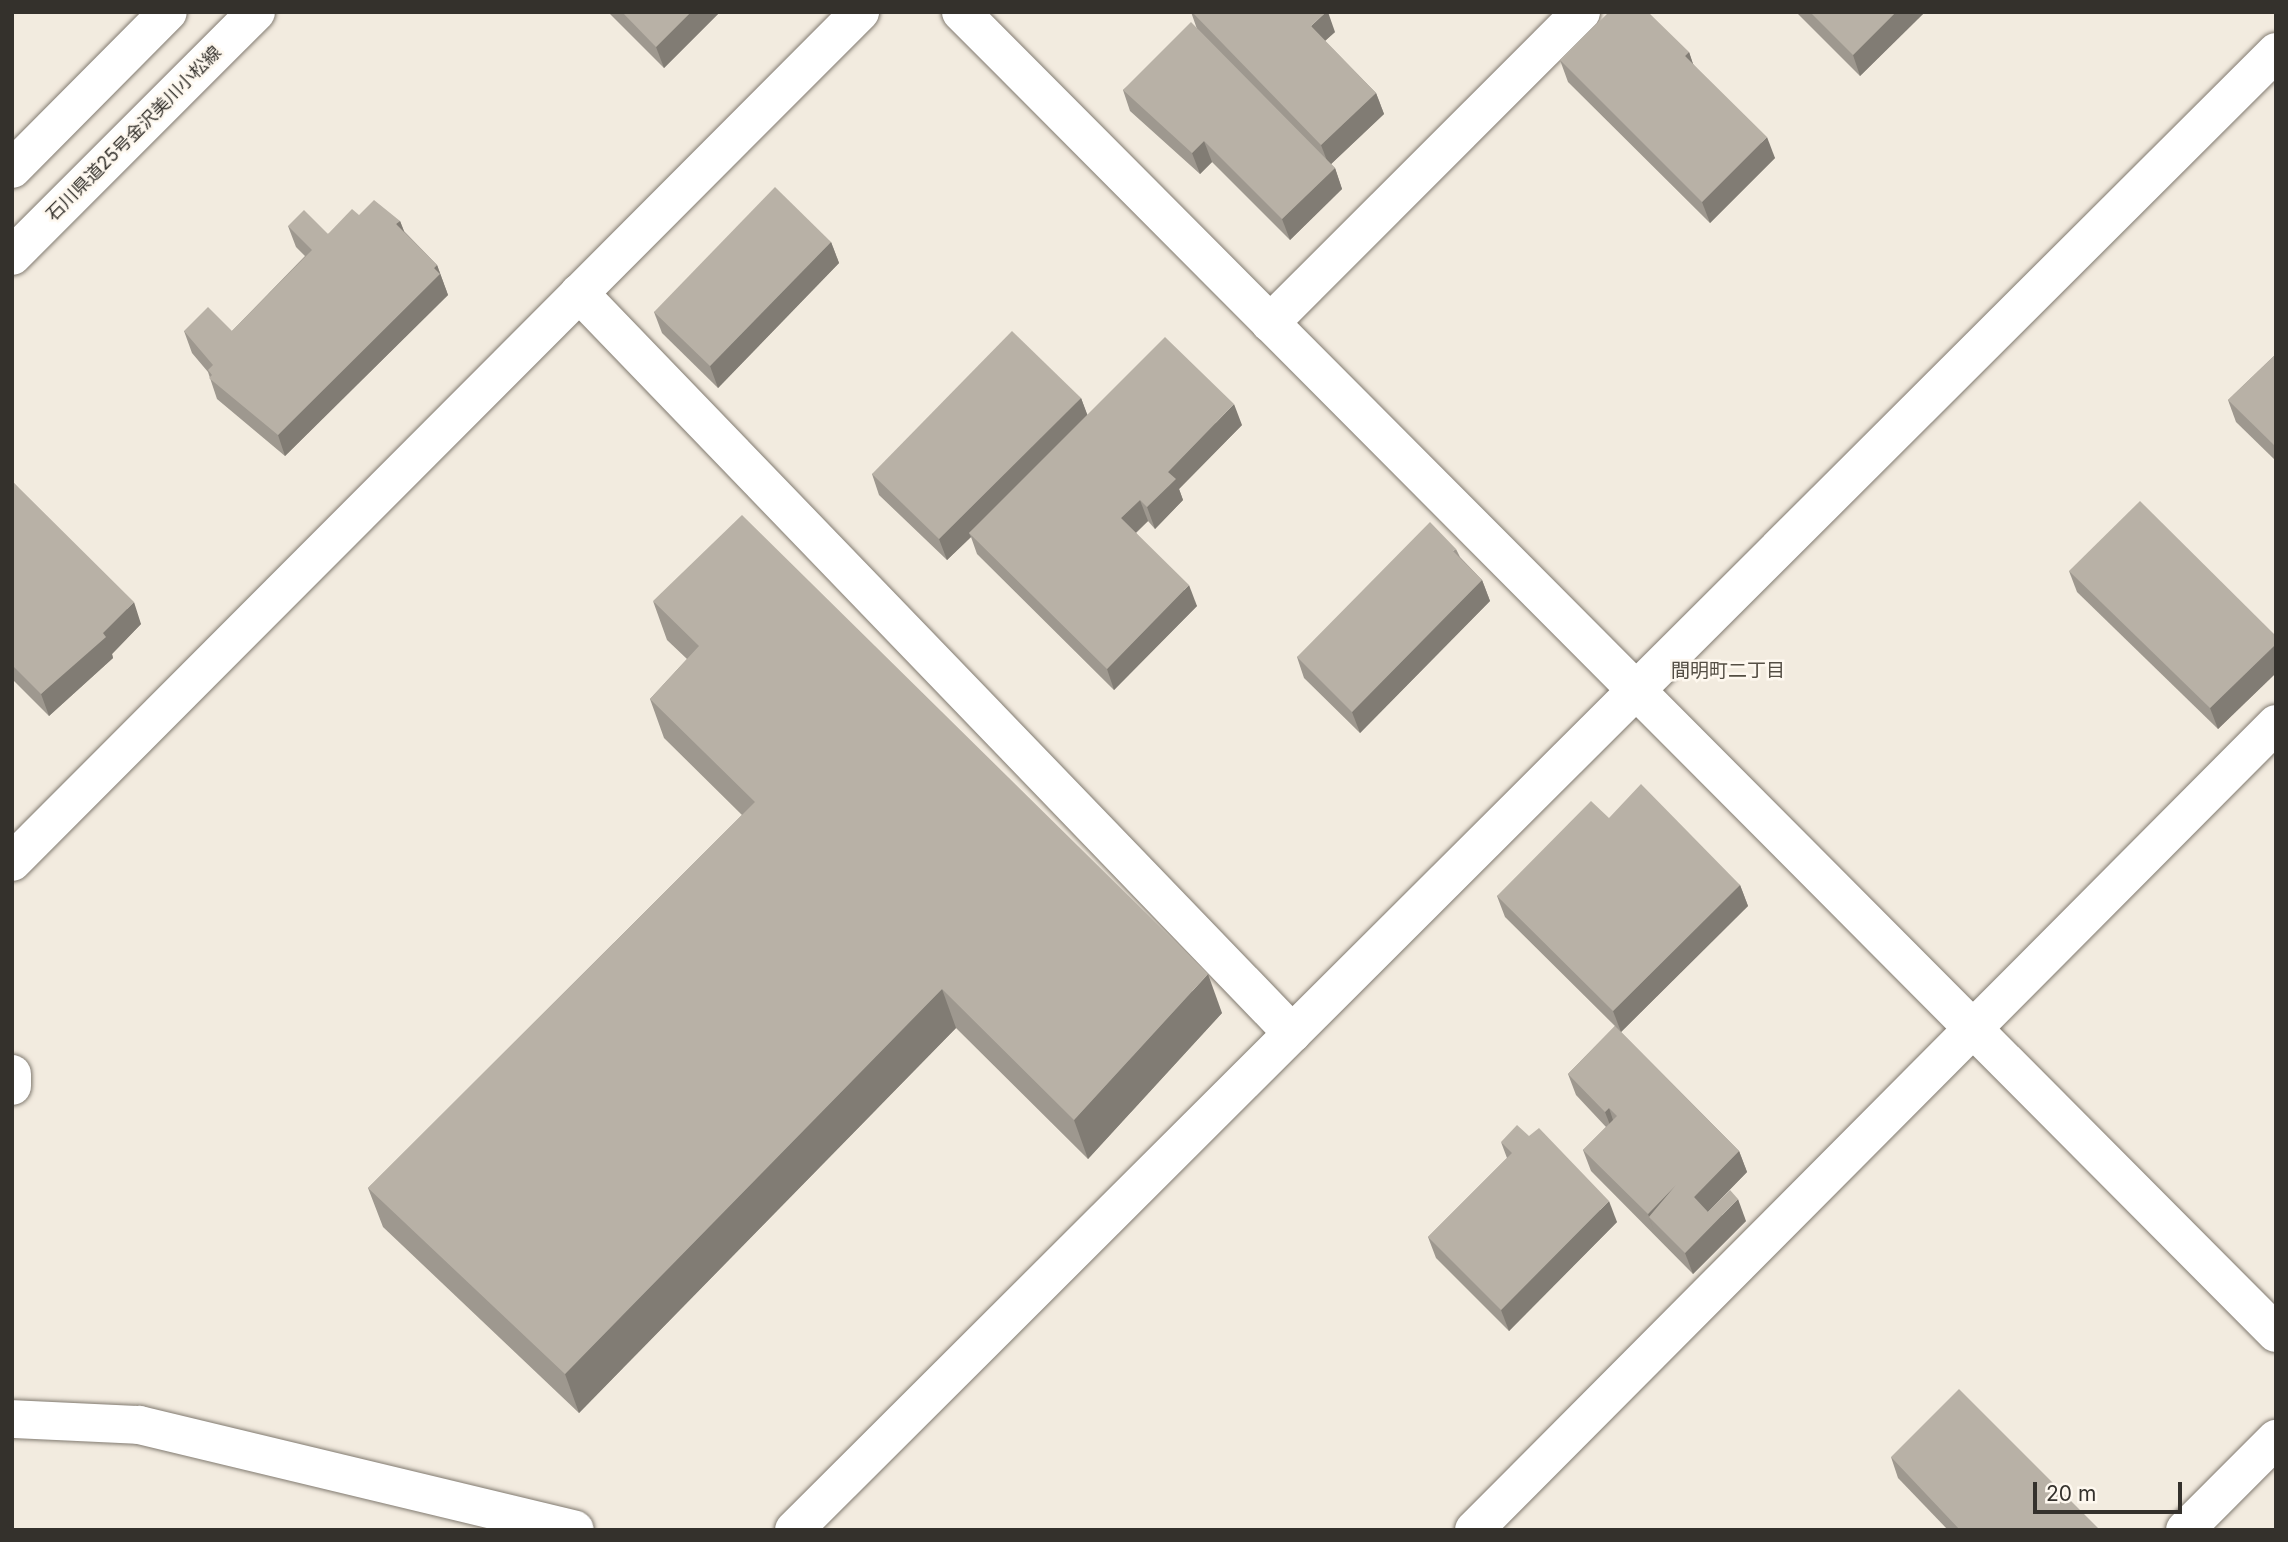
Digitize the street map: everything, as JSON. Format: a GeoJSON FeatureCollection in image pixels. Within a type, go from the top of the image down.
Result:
{"type":"FeatureCollection","features":[{"type":"Feature","properties":{"kind":"street"},"geometry":{"type":"LineString","coordinates":[[12,169],[168,12]]}},
{"type":"Feature","properties":{"kind":"street","name":"石川県道25号金沢美川小松線"},"geometry":{"type":"LineString","coordinates":[[12,256],[256,12]]}},
{"type":"Feature","properties":{"kind":"street"},"geometry":{"type":"LineString","coordinates":[[12,862],[860,12]]}},
{"type":"Feature","properties":{"kind":"street"},"geometry":{"type":"LineString","coordinates":[[961,12],[2276,1333]]}},
{"type":"Feature","properties":{"kind":"street"},"geometry":{"type":"LineString","coordinates":[[1270,323],[1581,12]]}},
{"type":"Feature","properties":{"kind":"street"},"geometry":{"type":"LineString","coordinates":[[794,1530],[2276,52]]}},
{"type":"Feature","properties":{"kind":"street"},"geometry":{"type":"LineString","coordinates":[[579,293],[1292,1033]]}},
{"type":"Feature","properties":{"kind":"street"},"geometry":{"type":"LineString","coordinates":[[1474,1530],[2276,724]]}},
{"type":"Feature","properties":{"kind":"street"},"geometry":{"type":"LineString","coordinates":[[12,1074],[12,1086]]}},
{"type":"Feature","properties":{"kind":"street"},"geometry":{"type":"LineString","coordinates":[[12,1419],[139,1425],[575,1530]]}},
{"type":"Feature","properties":{"kind":"street"},"geometry":{"type":"LineString","coordinates":[[2185,1530],[2276,1440]]}},
{"type":"Feature","properties":{"kind":"building"},"geometry":{"type":"Polygon","coordinates":[[[622,12],[691,12],[656,47],[622,12]]]}},
{"type":"Feature","properties":{"kind":"building"},"geometry":{"type":"Polygon","coordinates":[[[1192,12],[1326,12],[1311,26],[1376,93],[1321,145],[1192,12]]]}},
{"type":"Feature","properties":{"kind":"building"},"geometry":{"type":"Polygon","coordinates":[[[1609,12],[1648,12],[1689,52],[1685,56],[1767,137],[1702,202],[1560,60],[1609,12]]]}},
{"type":"Feature","properties":{"kind":"building"},"geometry":{"type":"Polygon","coordinates":[[[1810,12],[1896,12],[1853,55],[1810,12]]]}},
{"type":"Feature","properties":{"kind":"building"},"geometry":{"type":"Polygon","coordinates":[[[1191,22],[1335,168],[1282,219],[1204,141],[1192,153],[1123,90],[1191,22]]]}},
{"type":"Feature","properties":{"kind":"building"},"geometry":{"type":"Polygon","coordinates":[[[775,187],[831,242],[710,366],[654,312],[775,187]]]}},
{"type":"Feature","properties":{"kind":"building"},"geometry":{"type":"Polygon","coordinates":[[[374,200],[400,221],[396,224],[437,265],[434,268],[440,274],[278,435],[209,378],[212,375],[208,370],[213,365],[184,331],[208,307],[232,331],[312,250],[288,226],[304,210],[328,234],[352,209],[359,215],[374,200]]]}},
{"type":"Feature","properties":{"kind":"building"},"geometry":{"type":"Polygon","coordinates":[[[1012,331],[1081,398],[939,539],[872,474],[1012,331]]]}},
{"type":"Feature","properties":{"kind":"building"},"geometry":{"type":"Polygon","coordinates":[[[1165,337],[1234,404],[1168,472],[1176,479],[1147,507],[1140,500],[1121,518],[1189,585],[1107,669],[969,533],[1165,337]]]}},
{"type":"Feature","properties":{"kind":"building"},"geometry":{"type":"Polygon","coordinates":[[[2276,354],[2276,447],[2228,400],[2276,354]]]}},
{"type":"Feature","properties":{"kind":"building"},"geometry":{"type":"Polygon","coordinates":[[[12,481],[134,602],[103,633],[106,637],[41,694],[12,665],[12,481]]]}},
{"type":"Feature","properties":{"kind":"building"},"geometry":{"type":"Polygon","coordinates":[[[2140,501],[2276,636],[2276,644],[2210,708],[2069,571],[2140,501]]]}},
{"type":"Feature","properties":{"kind":"building"},"geometry":{"type":"Polygon","coordinates":[[[742,515],[1208,974],[1074,1120],[942,989],[565,1374],[368,1188],[755,802],[650,699],[699,646],[653,601],[742,515]]]}},
{"type":"Feature","properties":{"kind":"building"},"geometry":{"type":"Polygon","coordinates":[[[1430,522],[1456,549],[1453,551],[1482,580],[1352,712],[1297,657],[1430,522]]]}},
{"type":"Feature","properties":{"kind":"building"},"geometry":{"type":"Polygon","coordinates":[[[1641,784],[1740,885],[1613,1011],[1497,896],[1591,801],[1609,818],[1641,784]]]}},
{"type":"Feature","properties":{"kind":"building"},"geometry":{"type":"Polygon","coordinates":[[[1615,1026],[1739,1151],[1694,1197],[1708,1212],[1730,1190],[1738,1199],[1685,1253],[1649,1217],[1676,1185],[1648,1214],[1583,1150],[1617,1116],[1609,1108],[1605,1112],[1568,1074],[1615,1026]]]}},
{"type":"Feature","properties":{"kind":"building"},"geometry":{"type":"Polygon","coordinates":[[[1517,1125],[1529,1136],[1539,1128],[1609,1201],[1501,1310],[1428,1237],[1512,1153],[1501,1142],[1517,1125]]]}},
{"type":"Feature","properties":{"kind":"building"},"geometry":{"type":"Polygon","coordinates":[[[1959,1389],[2100,1530],[1960,1530],[1891,1457],[1959,1389]]]}},
{"type":"Feature","properties":{"kind":"district","name":"間明町二丁目"},"geometry":{"type":"Point","coordinates":[1728,671]}}]}
